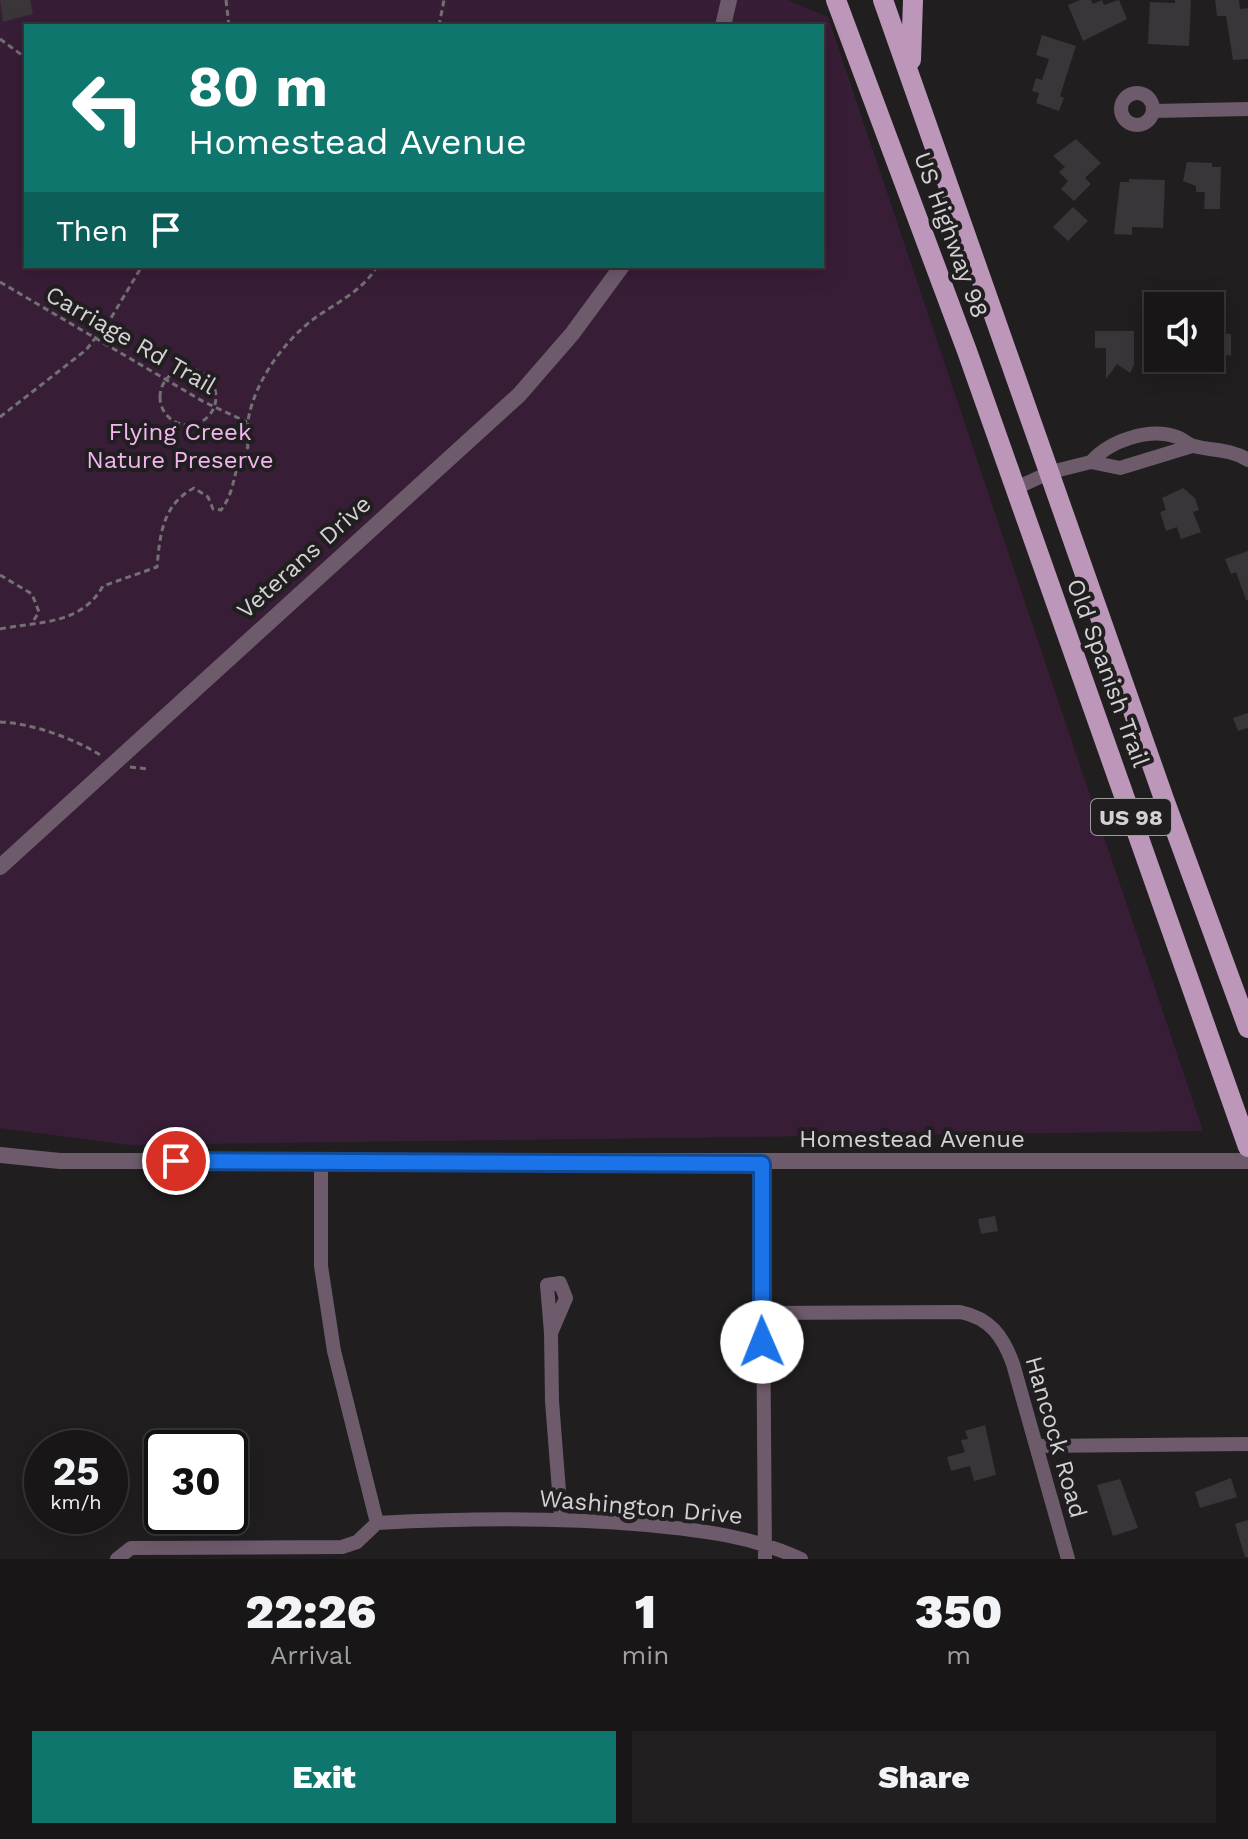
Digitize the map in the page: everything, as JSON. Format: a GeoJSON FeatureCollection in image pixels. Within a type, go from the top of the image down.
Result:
{"type":"FeatureCollection","features":[{"type":"Feature","properties":{"kind":"main road","name":"US Highway 98"},"geometry":{"type":"LineString","coordinates":[[836,0],[1016,488]]}},
{"type":"Feature","properties":{"kind":"main road","name":"US Highway 98"},"geometry":{"type":"LineString","coordinates":[[883,0],[948,190],[1051,472]]}},
{"type":"Feature","properties":{"kind":"main road"},"geometry":{"type":"LineString","coordinates":[[911,76],[913,0]]}},
{"type":"Feature","properties":{"kind":"main road","name":"Old Spanish Trail"},"geometry":{"type":"LineString","coordinates":[[1051,472],[1164,799],[1248,1028]]}},
{"type":"Feature","properties":{"kind":"main road","name":"Old Spanish Trail"},"geometry":{"type":"LineString","coordinates":[[1016,488],[1248,1147]]}},
{"type":"Feature","properties":{"kind":"street"},"geometry":{"type":"LineString","coordinates":[[723,24],[729,0]]}},
{"type":"Feature","properties":{"kind":"street"},"geometry":{"type":"LineString","coordinates":[[1153,111],[1248,109]]}},
{"type":"Feature","properties":{"kind":"street","name":"Veterans Drive"},"geometry":{"type":"LineString","coordinates":[[0,867],[519,395],[572,334],[621,268]]}},
{"type":"Feature","properties":{"kind":"street"},"geometry":{"type":"LineString","coordinates":[[1091,462],[1108,445],[1133,438],[1175,436],[1192,446]]}},
{"type":"Feature","properties":{"kind":"street"},"geometry":{"type":"LineString","coordinates":[[1016,488],[1051,472],[1091,462],[1120,468],[1192,446],[1210,448],[1248,460]]}},
{"type":"Feature","properties":{"kind":"street","name":"Homestead Avenue"},"geometry":{"type":"LineString","coordinates":[[0,1155],[60,1161],[762,1164],[1248,1161]]}},
{"type":"Feature","properties":{"kind":"street"},"geometry":{"type":"LineString","coordinates":[[117,1559],[131,1548],[342,1547],[357,1542],[377,1523],[331,1337],[321,1266],[321,1161]]}},
{"type":"Feature","properties":{"kind":"street"},"geometry":{"type":"LineString","coordinates":[[762,1164],[765,1559]]}},
{"type":"Feature","properties":{"kind":"street","name":"Hancock Road"},"geometry":{"type":"LineString","coordinates":[[761,1313],[885,1311],[974,1315],[988,1322],[1007,1348],[1068,1559]]}},
{"type":"Feature","properties":{"kind":"street"},"geometry":{"type":"LineString","coordinates":[[551,1333],[552,1401],[561,1517]]}},
{"type":"Feature","properties":{"kind":"street"},"geometry":{"type":"LineString","coordinates":[[1037,1446],[1248,1444]]}},
{"type":"Feature","properties":{"kind":"street","name":"Washington Drive"},"geometry":{"type":"LineString","coordinates":[[377,1523],[561,1517],[693,1530],[765,1542],[801,1559]]}},
{"type":"Feature","properties":{"kind":"path"},"geometry":{"type":"LineString","coordinates":[[226,0],[229,24]]}},
{"type":"Feature","properties":{"kind":"path"},"geometry":{"type":"LineString","coordinates":[[439,24],[444,0]]}},
{"type":"Feature","properties":{"kind":"path"},"geometry":{"type":"LineString","coordinates":[[0,39],[24,57]]}},
{"type":"Feature","properties":{"kind":"path"},"geometry":{"type":"LineString","coordinates":[[0,417],[86,350],[141,268]]}},
{"type":"Feature","properties":{"kind":"path"},"geometry":{"type":"LineString","coordinates":[[0,629],[71,616],[93,603],[103,586],[157,567],[161,522],[183,494],[194,488],[208,497],[213,509],[221,510],[232,495],[235,465],[248,447],[248,423],[274,359],[311,321],[352,293],[375,268]]}},
{"type":"Feature","properties":{"kind":"path","name":"Carriage Rd Trail"},"geometry":{"type":"LineString","coordinates":[[0,282],[166,380],[248,423]]}},
{"type":"Feature","properties":{"kind":"path"},"geometry":{"type":"LineString","coordinates":[[179,368],[200,372],[211,379],[217,408],[195,426],[172,421],[162,406],[161,393],[166,380],[179,368]]}},
{"type":"Feature","properties":{"kind":"path"},"geometry":{"type":"LineString","coordinates":[[0,575],[32,594],[39,612],[32,623]]}},
{"type":"Feature","properties":{"kind":"path"},"geometry":{"type":"LineString","coordinates":[[0,722],[14,722],[82,745],[113,764]]}},
{"type":"Feature","properties":{"kind":"green space","name":"Flying Creek Nature Preserve"},"geometry":{"type":"Polygon","coordinates":[[[0,0],[787,0],[828,17],[1203,1131],[129,1145],[0,1128],[0,0]]]}},
{"type":"Feature","properties":{"kind":"building"},"geometry":{"type":"Polygon","coordinates":[[[0,0],[30,0],[33,14],[3,22],[0,0]]]}},
{"type":"Feature","properties":{"kind":"building"},"geometry":{"type":"Polygon","coordinates":[[[1091,0],[1093,4],[1102,0],[1104,5],[1119,0],[1127,19],[1083,41],[1068,5],[1091,0]]]}},
{"type":"Feature","properties":{"kind":"building"},"geometry":{"type":"Polygon","coordinates":[[[1175,0],[1191,0],[1189,46],[1148,44],[1150,2],[1175,3],[1175,0]]]}},
{"type":"Feature","properties":{"kind":"building"},"geometry":{"type":"Polygon","coordinates":[[[1215,0],[1239,0],[1240,9],[1248,8],[1248,59],[1233,60],[1226,16],[1217,16],[1215,0]]]}},
{"type":"Feature","properties":{"kind":"building"},"geometry":{"type":"Polygon","coordinates":[[[1042,35],[1076,46],[1060,96],[1064,98],[1059,111],[1036,103],[1039,93],[1032,91],[1036,78],[1042,80],[1049,59],[1036,55],[1042,35]]]}},
{"type":"Feature","properties":{"kind":"building"},"geometry":{"type":"Polygon","coordinates":[[[1076,139],[1101,163],[1085,178],[1091,184],[1074,201],[1061,189],[1068,181],[1059,172],[1065,167],[1053,156],[1076,139]]]}},
{"type":"Feature","properties":{"kind":"building"},"geometry":{"type":"Polygon","coordinates":[[[1187,162],[1212,163],[1212,167],[1221,167],[1220,209],[1204,209],[1205,192],[1196,192],[1196,186],[1183,181],[1187,162]]]}},
{"type":"Feature","properties":{"kind":"building"},"geometry":{"type":"Polygon","coordinates":[[[1129,179],[1165,180],[1163,228],[1132,227],[1132,235],[1114,234],[1120,182],[1129,182],[1129,179]]]}},
{"type":"Feature","properties":{"kind":"building"},"geometry":{"type":"Polygon","coordinates":[[[1073,207],[1088,221],[1068,241],[1053,227],[1073,207]]]}},
{"type":"Feature","properties":{"kind":"building"},"geometry":{"type":"Polygon","coordinates":[[[1095,331],[1134,331],[1134,365],[1130,373],[1117,364],[1106,379],[1106,348],[1095,348],[1095,331]]]}},
{"type":"Feature","properties":{"kind":"building"},"geometry":{"type":"Polygon","coordinates":[[[1224,333],[1231,334],[1231,356],[1227,355],[1224,360],[1224,333]]]}},
{"type":"Feature","properties":{"kind":"building"},"geometry":{"type":"Polygon","coordinates":[[[1183,488],[1195,498],[1199,510],[1193,512],[1201,532],[1181,539],[1177,527],[1166,531],[1160,512],[1166,510],[1162,498],[1183,488]]]}},
{"type":"Feature","properties":{"kind":"building"},"geometry":{"type":"Polygon","coordinates":[[[1248,551],[1246,600],[1236,572],[1231,574],[1225,559],[1248,551]]]}},
{"type":"Feature","properties":{"kind":"building"},"geometry":{"type":"Polygon","coordinates":[[[1248,713],[1248,728],[1238,731],[1233,718],[1248,713]]]}},
{"type":"Feature","properties":{"kind":"building"},"geometry":{"type":"Polygon","coordinates":[[[995,1216],[998,1231],[981,1234],[978,1219],[995,1216]]]}},
{"type":"Feature","properties":{"kind":"building"},"geometry":{"type":"Polygon","coordinates":[[[985,1425],[996,1475],[974,1481],[970,1466],[951,1471],[947,1457],[965,1452],[961,1440],[968,1439],[965,1431],[985,1425]]]}},
{"type":"Feature","properties":{"kind":"building"},"geometry":{"type":"Polygon","coordinates":[[[1231,1478],[1237,1497],[1200,1508],[1195,1492],[1231,1478]]]}},
{"type":"Feature","properties":{"kind":"building"},"geometry":{"type":"Polygon","coordinates":[[[1120,1479],[1138,1528],[1113,1536],[1097,1485],[1120,1479]]]}},
{"type":"Feature","properties":{"kind":"building"},"geometry":{"type":"Polygon","coordinates":[[[1248,1520],[1248,1557],[1245,1557],[1235,1524],[1248,1520]]]}},
{"type":"Feature","properties":{"kind":"route"},"geometry":{"type":"LineString","coordinates":[[176,1161],[762,1164],[762,1342]]}}]}
